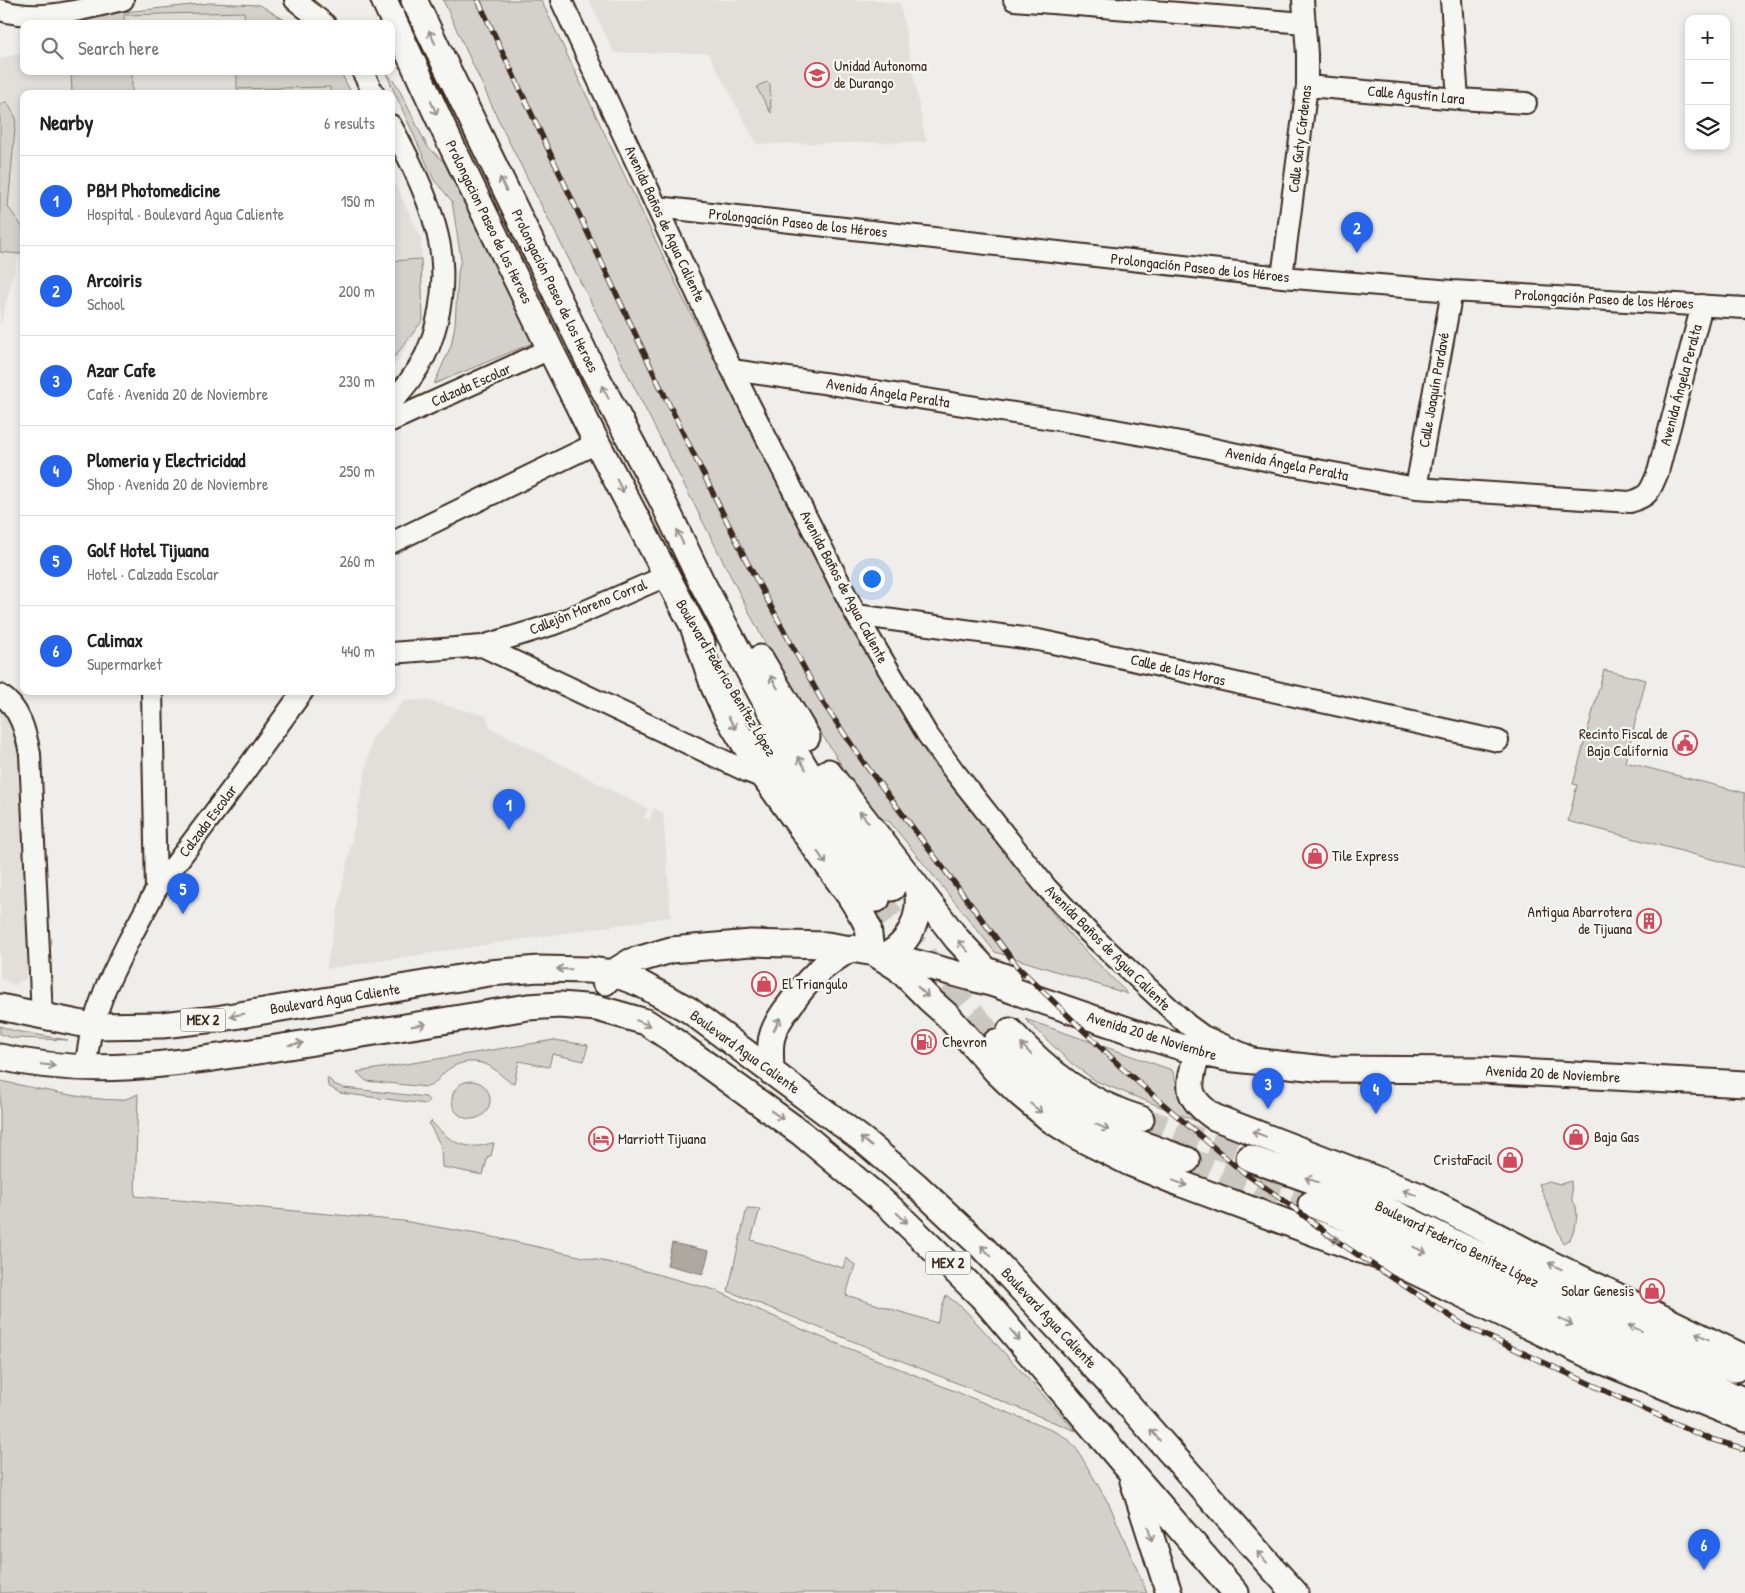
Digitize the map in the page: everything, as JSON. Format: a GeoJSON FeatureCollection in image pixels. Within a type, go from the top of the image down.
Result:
{"type":"FeatureCollection","features":[{"type":"Feature","properties":{"kind":"main road","name":"Prolongacion Paseo de los Heroes"},"geometry":{"type":"LineString","coordinates":[[384,0],[390,20]]}},
{"type":"Feature","properties":{"kind":"main road","name":"Prolongación Paseo de los Heroes"},"geometry":{"type":"LineString","coordinates":[[414,0],[592,368],[663,502],[701,580]]}},
{"type":"Feature","properties":{"kind":"main road","name":"Prolongacion Paseo de los Heroes"},"geometry":{"type":"LineString","coordinates":[[395,37],[597,443]]}},
{"type":"Feature","properties":{"kind":"main road","name":"Boulevard Federico Benítez López"},"geometry":{"type":"LineString","coordinates":[[597,443],[694,630],[811,816],[885,893],[765,701],[701,580]]}},
{"type":"Feature","properties":{"kind":"main road"},"geometry":{"type":"LineString","coordinates":[[701,580],[736,622],[757,653],[831,776],[946,926],[986,970],[1027,985],[1045,1001]]}},
{"type":"Feature","properties":{"kind":"main road"},"geometry":{"type":"LineString","coordinates":[[694,630],[714,686],[728,716],[766,779],[850,895],[868,927],[870,951]]}},
{"type":"Feature","properties":{"kind":"main road"},"geometry":{"type":"LineString","coordinates":[[771,1072],[771,1044],[780,1018],[810,978],[842,954],[902,945],[912,928],[918,907],[917,888]]}},
{"type":"Feature","properties":{"kind":"main road","name":"Avenida 20 de Noviembre"},"geometry":{"type":"LineString","coordinates":[[612,973],[630,962],[671,950],[751,943],[801,944],[870,951],[985,982],[1142,1035],[1200,1044],[1226,1058],[1325,1069],[1491,1071],[1745,1084]]}},
{"type":"Feature","properties":{"kind":"main road"},"geometry":{"type":"LineString","coordinates":[[870,951],[898,968],[948,1016],[1020,1096],[1051,1120],[1078,1137],[1105,1151],[1179,1183],[1399,1264],[1595,1358],[1745,1418]]}},
{"type":"Feature","properties":{"kind":"main road","name":"Boulevard Agua Caliente"},"geometry":{"type":"LineString","coordinates":[[0,1007],[92,1026],[162,1025],[216,1018],[489,973],[539,969],[589,970],[612,973],[640,984],[675,1002],[864,1141],[917,1186],[984,1248],[1112,1386],[1266,1562],[1296,1593]]}},
{"type":"Feature","properties":{"kind":"main road"},"geometry":{"type":"LineString","coordinates":[[597,1008],[603,986],[612,973]]}},
{"type":"Feature","properties":{"kind":"main road"},"geometry":{"type":"LineString","coordinates":[[948,1016],[948,994],[954,986],[969,980],[985,982]]}},
{"type":"Feature","properties":{"kind":"main road","name":"MEX 2"},"geometry":{"type":"LineString","coordinates":[[0,1057],[20,1062],[85,1068],[165,1065],[528,1007],[560,1005],[597,1008],[646,1022],[801,1133],[893,1210],[982,1297],[1236,1593]]}},
{"type":"Feature","properties":{"kind":"main road"},"geometry":{"type":"LineString","coordinates":[[1141,1119],[1121,1113],[1086,1096],[1064,1082],[1030,1054],[1003,1037],[1028,1077],[1056,1100],[1092,1122],[1131,1140],[1187,1160]]}},
{"type":"Feature","properties":{"kind":"main road"},"geometry":{"type":"LineString","coordinates":[[1200,1044],[1191,1090],[1193,1099],[1214,1117],[1420,1196],[1556,1266],[1745,1358]]}},
{"type":"Feature","properties":{"kind":"main road","name":"Boulevard Federico Benítez López"},"geometry":{"type":"LineString","coordinates":[[1249,1158],[1342,1191],[1396,1214],[1571,1300],[1660,1340],[1745,1372]]}},
{"type":"Feature","properties":{"kind":"main road","name":"Boulevard Federico Benítez López"},"geometry":{"type":"LineString","coordinates":[[1311,1204],[1365,1225],[1599,1338],[1745,1401]]}},
{"type":"Feature","properties":{"kind":"main road"},"geometry":{"type":"LineString","coordinates":[[1130,1471],[1169,1593]]}},
{"type":"Feature","properties":{"kind":"street"},"geometry":{"type":"LineString","coordinates":[[0,10],[19,14],[46,16],[83,10],[123,0]]}},
{"type":"Feature","properties":{"kind":"street"},"geometry":{"type":"LineString","coordinates":[[295,0],[320,20]]}},
{"type":"Feature","properties":{"kind":"street","name":"Avenida Baños de Agua Caliente"},"geometry":{"type":"LineString","coordinates":[[561,0],[732,370],[856,615],[936,747],[1046,887],[1089,933],[1170,1010],[1200,1044]]}},
{"type":"Feature","properties":{"kind":"street"},"geometry":{"type":"LineString","coordinates":[[1014,0],[1161,5],[1305,23]]}},
{"type":"Feature","properties":{"kind":"street","name":"Calle Guty Cárdenas"},"geometry":{"type":"LineString","coordinates":[[1282,277],[1307,86],[1303,0]]}},
{"type":"Feature","properties":{"kind":"street"},"geometry":{"type":"LineString","coordinates":[[1451,0],[1458,99]]}},
{"type":"Feature","properties":{"kind":"street"},"geometry":{"type":"LineString","coordinates":[[364,75],[372,90]]}},
{"type":"Feature","properties":{"kind":"street","name":"Calle Agustín Lara"},"geometry":{"type":"LineString","coordinates":[[1307,86],[1526,103]]}},
{"type":"Feature","properties":{"kind":"street"},"geometry":{"type":"LineString","coordinates":[[395,133],[423,192],[436,231],[442,263],[441,300],[434,331],[416,372],[395,397]]}},
{"type":"Feature","properties":{"kind":"street","name":"Prolongación Paseo de los Héroes"},"geometry":{"type":"LineString","coordinates":[[657,207],[1282,277],[1452,291],[1745,308]]}},
{"type":"Feature","properties":{"kind":"street","name":"Calle Joaquín Pardavé"},"geometry":{"type":"LineString","coordinates":[[1416,488],[1452,291]]}},
{"type":"Feature","properties":{"kind":"street","name":"Avenida Ángela Peralta"},"geometry":{"type":"LineString","coordinates":[[732,370],[837,384],[1077,423],[1416,488],[1630,502],[1643,498],[1651,489],[1658,472],[1702,305]]}},
{"type":"Feature","properties":{"kind":"street","name":"Calzada Escolar"},"geometry":{"type":"LineString","coordinates":[[395,419],[550,349]]}},
{"type":"Feature","properties":{"kind":"street"},"geometry":{"type":"LineString","coordinates":[[395,542],[597,443]]}},
{"type":"Feature","properties":{"kind":"street","name":"Callejón Moreno Corral"},"geometry":{"type":"LineString","coordinates":[[395,653],[482,646],[558,623],[666,576]]}},
{"type":"Feature","properties":{"kind":"street","name":"Calle de las Moras"},"geometry":{"type":"LineString","coordinates":[[856,615],[1038,640],[1498,741]]}},
{"type":"Feature","properties":{"kind":"street"},"geometry":{"type":"LineString","coordinates":[[482,646],[766,779]]}},
{"type":"Feature","properties":{"kind":"street"},"geometry":{"type":"LineString","coordinates":[[0,695],[15,710],[26,736],[30,754],[42,1016]]}},
{"type":"Feature","properties":{"kind":"street"},"geometry":{"type":"LineString","coordinates":[[152,695],[156,890]]}},
{"type":"Feature","properties":{"kind":"street","name":"Calzada Escolar"},"geometry":{"type":"LineString","coordinates":[[85,1068],[92,1026],[106,987],[156,890],[244,774],[299,695]]}},
{"type":"Feature","properties":{"kind":"shaded area"},"geometry":{"type":"Polygon","coordinates":[[[443,0],[541,0],[682,296],[839,607],[928,757],[1071,936],[1128,994],[995,952],[890,822],[873,814],[771,655],[506,136],[443,0]]]}},
{"type":"Feature","properties":{"kind":"shaded area","name":"Unidad Autonoma de Durango"},"geometry":{"type":"Polygon","coordinates":[[[589,0],[882,0],[900,3],[926,142],[757,144],[708,53],[614,53],[589,0]]]}},
{"type":"Feature","properties":{"kind":"shaded area"},"geometry":{"type":"Polygon","coordinates":[[[211,3],[260,5],[284,20],[83,20],[105,14],[211,3]]]}},
{"type":"Feature","properties":{"kind":"shaded area"},"geometry":{"type":"Polygon","coordinates":[[[211,3],[260,5],[284,20],[245,20],[244,12],[124,15],[124,20],[74,20],[105,14],[211,3]]]}},
{"type":"Feature","properties":{"kind":"shaded area"},"geometry":{"type":"Polygon","coordinates":[[[20,52],[20,75],[342,75],[350,90],[20,90],[20,258],[18,255],[0,327],[0,59],[20,52]]]}},
{"type":"Feature","properties":{"kind":"shaded area"},"geometry":{"type":"Polygon","coordinates":[[[71,75],[132,75],[132,90],[72,90],[71,75]]]}},
{"type":"Feature","properties":{"kind":"shaded area"},"geometry":{"type":"Polygon","coordinates":[[[237,75],[342,75],[350,90],[330,90],[330,87],[237,89],[237,75]]]}},
{"type":"Feature","properties":{"kind":"shaded area"},"geometry":{"type":"Polygon","coordinates":[[[387,75],[397,85],[427,146],[444,162],[535,342],[434,384],[451,346],[455,325],[458,273],[461,259],[452,201],[434,180],[387,75]]]}},
{"type":"Feature","properties":{"kind":"shaded area"},"geometry":{"type":"Polygon","coordinates":[[[768,82],[770,84],[771,113],[757,88],[759,85],[768,82]]]}},
{"type":"Feature","properties":{"kind":"shaded area"},"geometry":{"type":"Polygon","coordinates":[[[7,102],[16,118],[8,207],[20,224],[19,254],[0,252],[0,104],[7,102]]]}},
{"type":"Feature","properties":{"kind":"shaded area"},"geometry":{"type":"Polygon","coordinates":[[[395,183],[421,238],[423,320],[395,365],[395,183]]]}},
{"type":"Feature","properties":{"kind":"shaded area"},"geometry":{"type":"Polygon","coordinates":[[[421,259],[423,320],[395,356],[395,261],[421,259]]]}},
{"type":"Feature","properties":{"kind":"shaded area"},"geometry":{"type":"Polygon","coordinates":[[[1604,670],[1646,680],[1625,762],[1745,793],[1745,868],[1568,821],[1577,785],[1573,784],[1604,670]]]}},
{"type":"Feature","properties":{"kind":"shaded area"},"geometry":{"type":"Polygon","coordinates":[[[425,700],[487,716],[489,727],[648,809],[644,818],[650,819],[654,808],[663,813],[671,917],[326,969],[372,739],[404,701],[425,700]]]}},
{"type":"Feature","properties":{"kind":"shaded area"},"geometry":{"type":"Polygon","coordinates":[[[0,705],[4,707],[25,751],[27,978],[15,985],[0,979],[0,705]]]}},
{"type":"Feature","properties":{"kind":"shaded area"},"geometry":{"type":"Polygon","coordinates":[[[1025,1019],[1172,1070],[1182,1099],[1199,1122],[1096,1081],[1071,1063],[1025,1019]]]}},
{"type":"Feature","properties":{"kind":"shaded area"},"geometry":{"type":"Polygon","coordinates":[[[0,1026],[15,1031],[68,1040],[13,1038],[0,1034],[0,1026]]]}},
{"type":"Feature","properties":{"kind":"shaded area"},"geometry":{"type":"Polygon","coordinates":[[[554,1040],[588,1045],[584,1061],[552,1054],[549,1067],[519,1061],[514,1083],[507,1080],[493,1068],[485,1064],[473,1062],[456,1065],[446,1071],[434,1084],[427,1087],[366,1081],[357,1072],[554,1040]]]}},
{"type":"Feature","properties":{"kind":"shaded area"},"geometry":{"type":"Polygon","coordinates":[[[327,1079],[344,1088],[426,1097],[429,1101],[428,1104],[425,1104],[340,1093],[328,1086],[327,1079]]]}},
{"type":"Feature","properties":{"kind":"shaded area"},"geometry":{"type":"Polygon","coordinates":[[[0,1081],[75,1096],[105,1099],[123,1100],[138,1094],[135,1196],[403,1221],[488,1236],[634,1268],[715,1290],[806,1331],[1056,1432],[1068,1439],[1078,1451],[1110,1506],[1147,1593],[0,1593],[0,1081]]]}},
{"type":"Feature","properties":{"kind":"shaded area"},"geometry":{"type":"Polygon","coordinates":[[[471,1081],[484,1087],[490,1100],[484,1113],[471,1119],[458,1113],[452,1100],[458,1087],[471,1081]]]}},
{"type":"Feature","properties":{"kind":"shaded area"},"geometry":{"type":"Polygon","coordinates":[[[431,1121],[446,1136],[458,1143],[480,1146],[494,1143],[483,1175],[442,1167],[441,1146],[429,1124],[431,1121]]]}},
{"type":"Feature","properties":{"kind":"shaded area"},"geometry":{"type":"Polygon","coordinates":[[[1549,1181],[1560,1184],[1571,1181],[1572,1200],[1576,1206],[1577,1216],[1575,1228],[1570,1239],[1563,1243],[1539,1184],[1549,1181]]]}},
{"type":"Feature","properties":{"kind":"shaded area"},"geometry":{"type":"Polygon","coordinates":[[[747,1208],[760,1209],[751,1240],[843,1268],[846,1258],[855,1265],[846,1295],[937,1323],[946,1295],[964,1309],[1076,1431],[728,1291],[747,1208]]]}},
{"type":"Feature","properties":{"kind":"shaded area"},"geometry":{"type":"Polygon","coordinates":[[[672,1243],[709,1251],[703,1274],[667,1265],[672,1243]]]}},
{"type":"Feature","properties":{"kind":"tunnel"},"geometry":{"type":"LineString","coordinates":[[877,899],[996,1042]]}},
{"type":"Feature","properties":{"kind":"tunnel"},"geometry":{"type":"LineString","coordinates":[[1141,1119],[1249,1158]]}},
{"type":"Feature","properties":{"kind":"tunnel"},"geometry":{"type":"LineString","coordinates":[[1187,1160],[1311,1204]]}},
{"type":"Feature","properties":{"kind":"railway"},"geometry":{"type":"LineString","coordinates":[[478,0],[657,380],[747,562],[822,701],[864,763],[1017,966],[1123,1069],[1239,1169],[1334,1239],[1465,1326],[1707,1438],[1745,1449]]}},
{"type":"Feature","properties":{"kind":"place","name":"Unidad Autonoma de Durango"},"geometry":{"type":"Point","coordinates":[817,75]}},
{"type":"Feature","properties":{"kind":"place","name":"Arcoiris"},"geometry":{"type":"Point","coordinates":[1357,253]}},
{"type":"Feature","properties":{"kind":"place","name":"Recinto Fiscal de Baja California"},"geometry":{"type":"Point","coordinates":[1685,743]}},
{"type":"Feature","properties":{"kind":"place","name":"PBM Photomedicine"},"geometry":{"type":"Point","coordinates":[509,830]}},
{"type":"Feature","properties":{"kind":"place","name":"Tile Express"},"geometry":{"type":"Point","coordinates":[1315,856]}},
{"type":"Feature","properties":{"kind":"place","name":"Golf Hotel Tijuana"},"geometry":{"type":"Point","coordinates":[183,914]}},
{"type":"Feature","properties":{"kind":"place","name":"Antigua Abarrotera de Tijuana"},"geometry":{"type":"Point","coordinates":[1649,921]}},
{"type":"Feature","properties":{"kind":"place","name":"El Triangulo"},"geometry":{"type":"Point","coordinates":[764,984]}},
{"type":"Feature","properties":{"kind":"place","name":"Chevron"},"geometry":{"type":"Point","coordinates":[924,1042]}},
{"type":"Feature","properties":{"kind":"place","name":"Azar Cafe"},"geometry":{"type":"Point","coordinates":[1268,1109]}},
{"type":"Feature","properties":{"kind":"place","name":"Plomeria y Electricidad"},"geometry":{"type":"Point","coordinates":[1376,1114]}},
{"type":"Feature","properties":{"kind":"place","name":"Baja Gas"},"geometry":{"type":"Point","coordinates":[1576,1137]}},
{"type":"Feature","properties":{"kind":"place","name":"Marriott Tijuana"},"geometry":{"type":"Point","coordinates":[601,1139]}},
{"type":"Feature","properties":{"kind":"place","name":"CristaFacil"},"geometry":{"type":"Point","coordinates":[1510,1160]}},
{"type":"Feature","properties":{"kind":"place","name":"Solar Genesis"},"geometry":{"type":"Point","coordinates":[1652,1291]}},
{"type":"Feature","properties":{"kind":"place","name":"Calimax"},"geometry":{"type":"Point","coordinates":[1704,1570]}}]}
